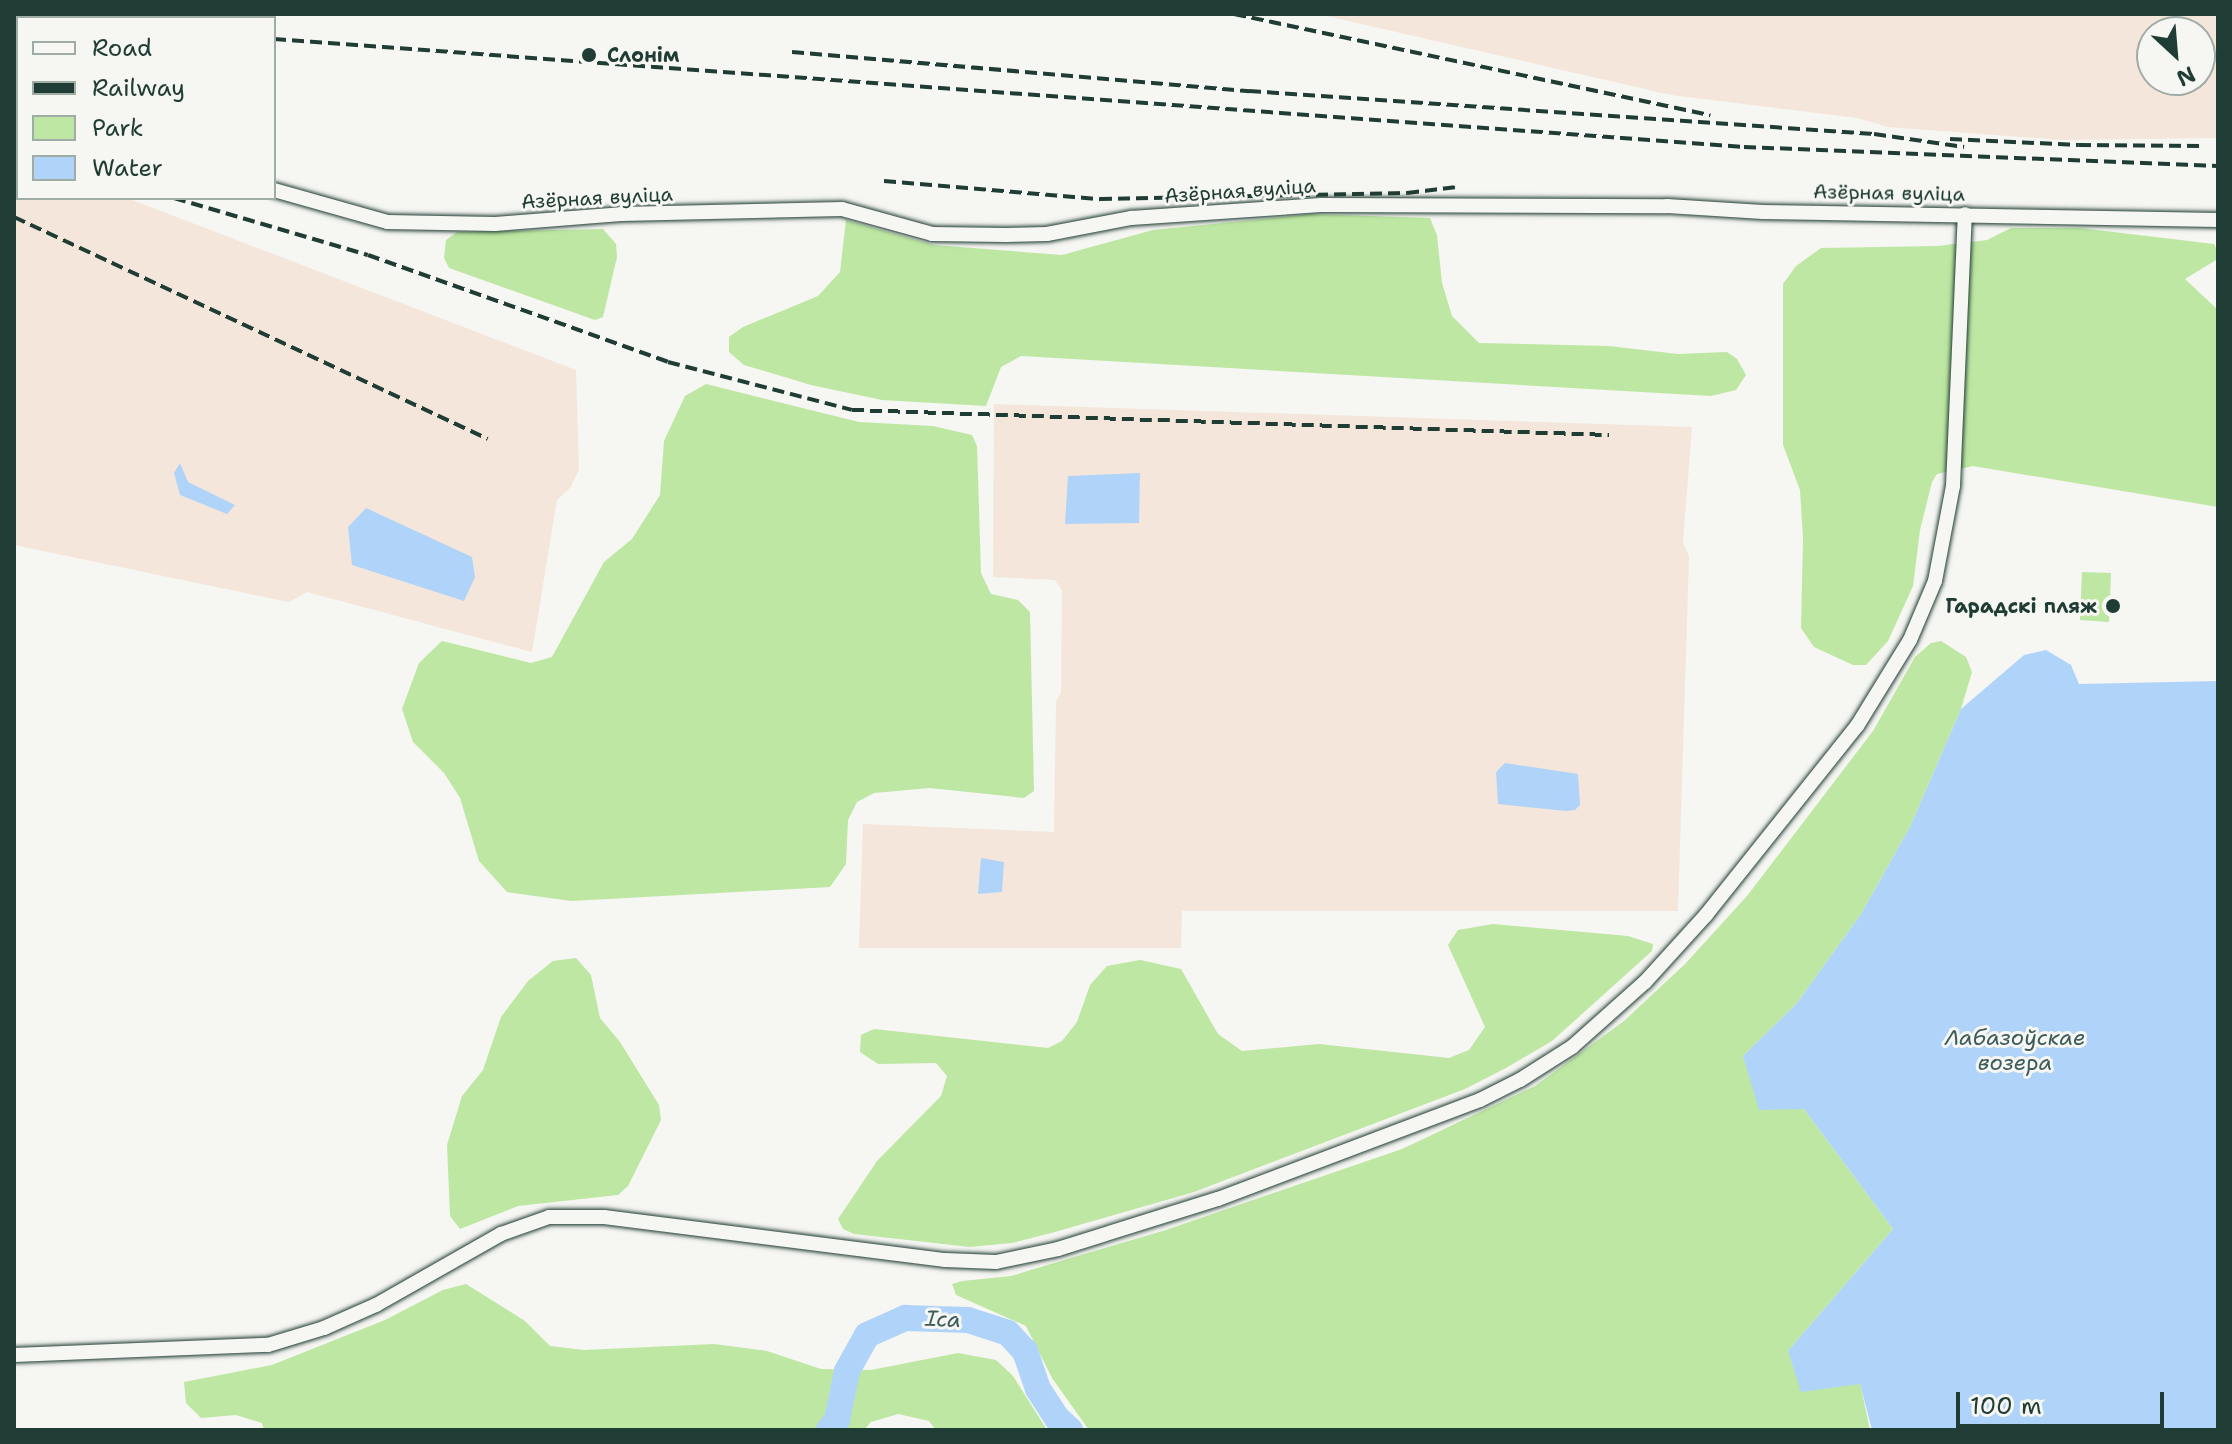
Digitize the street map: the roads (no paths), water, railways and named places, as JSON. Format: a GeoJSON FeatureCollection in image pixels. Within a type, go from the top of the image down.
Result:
{"type":"FeatureCollection","features":[{"type":"Feature","properties":{"kind":"street","name":"Азёрная вуліца"},"geometry":{"type":"LineString","coordinates":[[276,191],[387,222],[495,224],[621,214],[842,209],[932,234],[1047,234],[1131,218],[1321,205],[1667,206],[1763,212],[2218,220]]}},
{"type":"Feature","properties":{"kind":"street"},"geometry":{"type":"LineString","coordinates":[[14,1355],[268,1345],[324,1328],[376,1305],[501,1234],[549,1217],[604,1217],[945,1260],[996,1262],[1058,1249],[1218,1199],[1480,1100],[1520,1080],[1572,1047],[1645,982],[1706,915],[1857,726],[1910,640],[1935,581],[1953,486],[1965,214]]}},
{"type":"Feature","properties":{"kind":"water"},"geometry":{"type":"Polygon","coordinates":[[[180,463],[188,482],[235,505],[227,514],[180,495],[174,473],[180,463]]]}},
{"type":"Feature","properties":{"kind":"water"},"geometry":{"type":"Polygon","coordinates":[[[1140,473],[1139,523],[1065,524],[1068,476],[1140,473]]]}},
{"type":"Feature","properties":{"kind":"water"},"geometry":{"type":"Polygon","coordinates":[[[366,508],[472,557],[475,577],[464,601],[352,565],[348,527],[366,508]]]}},
{"type":"Feature","properties":{"kind":"water","name":"Лабазоўскае возера"},"geometry":{"type":"Polygon","coordinates":[[[2046,650],[2071,665],[2079,684],[2218,681],[2218,1430],[1872,1430],[1860,1384],[1801,1392],[1788,1351],[1893,1229],[1804,1109],[1759,1110],[1743,1056],[1797,1003],[1861,914],[1910,827],[1961,709],[2024,655],[2046,650]]]}},
{"type":"Feature","properties":{"kind":"water"},"geometry":{"type":"Polygon","coordinates":[[[1505,763],[1578,774],[1580,805],[1575,810],[1566,811],[1498,804],[1496,772],[1505,763]]]}},
{"type":"Feature","properties":{"kind":"water"},"geometry":{"type":"Polygon","coordinates":[[[981,858],[1004,862],[1002,892],[978,894],[981,858]]]}},
{"type":"Feature","properties":{"kind":"waterway","name":"Іса"},"geometry":{"type":"LineString","coordinates":[[829,1430],[837,1420],[847,1371],[867,1335],[905,1318],[968,1320],[1008,1333],[1025,1351],[1038,1389],[1057,1418],[1070,1430]]}},
{"type":"Feature","properties":{"kind":"railway"},"geometry":{"type":"LineString","coordinates":[[1234,14],[1710,115]]}},
{"type":"Feature","properties":{"kind":"railway"},"geometry":{"type":"LineString","coordinates":[[276,39],[1744,147],[2218,166]]}},
{"type":"Feature","properties":{"kind":"railway"},"geometry":{"type":"LineString","coordinates":[[792,52],[1249,91],[1874,134],[1964,147]]}},
{"type":"Feature","properties":{"kind":"railway"},"geometry":{"type":"LineString","coordinates":[[1950,139],[2079,145],[2202,146]]}},
{"type":"Feature","properties":{"kind":"railway"},"geometry":{"type":"LineString","coordinates":[[884,181],[1100,199],[1407,193],[1457,187]]}},
{"type":"Feature","properties":{"kind":"railway"},"geometry":{"type":"LineString","coordinates":[[181,200],[368,255],[668,362],[852,410],[1609,435]]}},
{"type":"Feature","properties":{"kind":"railway"},"geometry":{"type":"LineString","coordinates":[[14,217],[488,439]]}},
{"type":"Feature","properties":{"kind":"place","name":"Слонім"},"geometry":{"type":"Point","coordinates":[589,55]}},
{"type":"Feature","properties":{"kind":"place","name":"Гарадскі пляж"},"geometry":{"type":"Point","coordinates":[2113,606]}}]}
